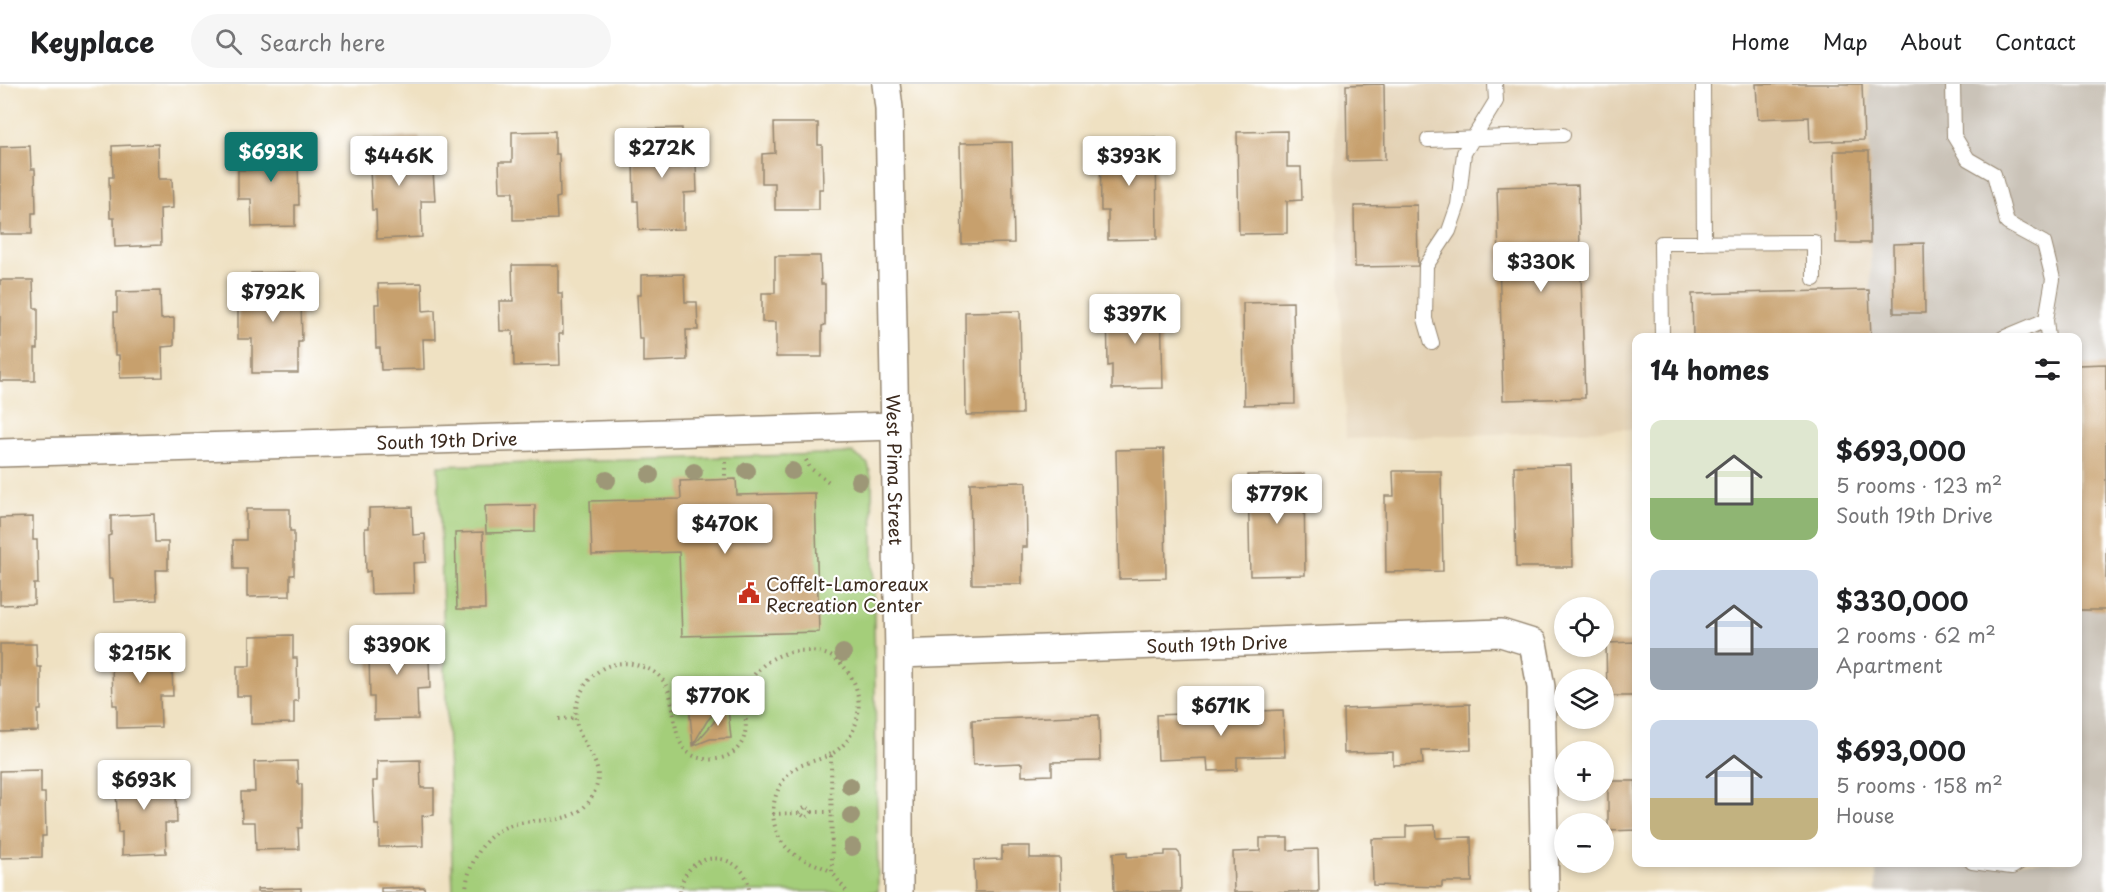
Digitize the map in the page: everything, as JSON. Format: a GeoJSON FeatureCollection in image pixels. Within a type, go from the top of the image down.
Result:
{"type":"FeatureCollection","features":[{"type":"Feature","properties":{"kind":"street","name":"West Pima Street"},"geometry":{"type":"LineString","coordinates":[[886,84],[889,108],[899,654],[899,892]]}},
{"type":"Feature","properties":{"kind":"street","name":"South 19th Drive"},"geometry":{"type":"LineString","coordinates":[[0,453],[895,426]]}},
{"type":"Feature","properties":{"kind":"street","name":"South 19th Drive"},"geometry":{"type":"LineString","coordinates":[[899,654],[1501,633],[1533,643],[1541,687],[1545,892]]}},
{"type":"Feature","properties":{"kind":"lane"},"geometry":{"type":"LineString","coordinates":[[1432,343],[1425,319],[1426,266],[1449,231],[1458,205],[1464,153],[1496,101],[1495,84]]}},
{"type":"Feature","properties":{"kind":"lane"},"geometry":{"type":"LineString","coordinates":[[1703,84],[1704,243]]}},
{"type":"Feature","properties":{"kind":"lane"},"geometry":{"type":"LineString","coordinates":[[1953,84],[1954,136],[1968,159],[1994,174],[2007,223],[2044,243],[2053,279],[2046,320],[2047,333]]}},
{"type":"Feature","properties":{"kind":"lane"},"geometry":{"type":"LineString","coordinates":[[1428,140],[1563,135]]}},
{"type":"Feature","properties":{"kind":"lane"},"geometry":{"type":"LineString","coordinates":[[1662,333],[1661,243],[1814,242],[1814,279]]}},
{"type":"Feature","properties":{"kind":"lane"},"geometry":{"type":"LineString","coordinates":[[2015,333],[2046,320]]}},
{"type":"Feature","properties":{"kind":"path"},"geometry":{"type":"LineString","coordinates":[[806,459],[810,468],[829,482]]}},
{"type":"Feature","properties":{"kind":"path"},"geometry":{"type":"LineString","coordinates":[[725,462],[725,479]]}},
{"type":"Feature","properties":{"kind":"path"},"geometry":{"type":"LineString","coordinates":[[466,892],[470,869],[489,838],[509,825],[521,821],[552,821],[571,816],[585,807],[590,799],[598,780],[598,770],[578,731],[575,718],[577,702],[588,681],[596,674],[612,665],[631,664],[651,669],[669,688],[675,707],[676,732],[685,750],[703,759],[722,758],[740,744],[745,734],[746,692],[756,673],[779,654],[796,651],[823,653],[840,661],[855,684],[858,706],[853,731],[845,742],[831,754],[803,764],[784,779],[775,799],[773,814],[776,832],[787,848],[801,858],[832,872],[847,892]]}},
{"type":"Feature","properties":{"kind":"path"},"geometry":{"type":"LineString","coordinates":[[858,706],[870,706]]}},
{"type":"Feature","properties":{"kind":"path"},"geometry":{"type":"LineString","coordinates":[[559,719],[575,718]]}},
{"type":"Feature","properties":{"kind":"path"},"geometry":{"type":"LineString","coordinates":[[831,754],[832,872]]}},
{"type":"Feature","properties":{"kind":"path"},"geometry":{"type":"LineString","coordinates":[[800,813],[806,806],[812,812]]}},
{"type":"Feature","properties":{"kind":"path"},"geometry":{"type":"LineString","coordinates":[[773,814],[800,813],[806,818],[812,812],[832,812]]}},
{"type":"Feature","properties":{"kind":"path"},"geometry":{"type":"LineString","coordinates":[[680,892],[684,873],[700,860],[713,858],[725,860],[742,871],[748,879],[749,892]]}},
{"type":"Feature","properties":{"kind":"shaded area"},"geometry":{"type":"Polygon","coordinates":[[[1333,84],[1869,84],[1871,333],[1632,333],[1632,429],[1346,439],[1333,84]]]}},
{"type":"Feature","properties":{"kind":"shaded area"},"geometry":{"type":"Polygon","coordinates":[[[1869,84],[2106,84],[2106,892],[1876,892],[1876,867],[2082,867],[2082,333],[1871,333],[1869,84]]]}},
{"type":"Feature","properties":{"kind":"green space"},"geometry":{"type":"Polygon","coordinates":[[[853,453],[868,464],[872,480],[878,892],[453,892],[438,466],[853,453]]]}},
{"type":"Feature","properties":{"kind":"building"},"geometry":{"type":"Polygon","coordinates":[[[1384,84],[1385,160],[1347,161],[1346,85],[1384,84]]]}},
{"type":"Feature","properties":{"kind":"building"},"geometry":{"type":"Polygon","coordinates":[[[1756,84],[1862,84],[1864,140],[1810,142],[1809,117],[1758,119],[1756,84]]]}},
{"type":"Feature","properties":{"kind":"building"},"geometry":{"type":"Polygon","coordinates":[[[774,123],[818,123],[818,145],[822,145],[823,189],[819,189],[819,210],[775,210],[775,183],[762,183],[762,154],[775,153],[774,123]]]}},
{"type":"Feature","properties":{"kind":"building"},"geometry":{"type":"Polygon","coordinates":[[[682,128],[683,163],[696,163],[697,192],[684,193],[684,229],[639,230],[638,201],[634,201],[633,160],[637,160],[636,129],[682,128]]]}},
{"type":"Feature","properties":{"kind":"building"},"geometry":{"type":"Polygon","coordinates":[[[555,131],[555,154],[559,154],[560,197],[556,198],[557,219],[513,220],[513,192],[500,192],[499,162],[512,162],[512,132],[555,131]]]}},
{"type":"Feature","properties":{"kind":"building"},"geometry":{"type":"Polygon","coordinates":[[[1287,131],[1287,167],[1301,167],[1302,200],[1287,201],[1287,233],[1239,234],[1237,132],[1287,131]]]}},
{"type":"Feature","properties":{"kind":"building"},"geometry":{"type":"Polygon","coordinates":[[[420,137],[420,172],[433,171],[435,201],[421,201],[422,237],[377,239],[376,210],[372,210],[370,169],[374,169],[373,138],[420,137]]]}},
{"type":"Feature","properties":{"kind":"building"},"geometry":{"type":"Polygon","coordinates":[[[1156,137],[1157,239],[1108,240],[1108,211],[1101,211],[1100,138],[1156,137]]]}},
{"type":"Feature","properties":{"kind":"building"},"geometry":{"type":"Polygon","coordinates":[[[294,139],[294,162],[298,162],[299,205],[295,205],[295,226],[252,227],[251,199],[238,199],[238,170],[251,170],[250,140],[294,139]]]}},
{"type":"Feature","properties":{"kind":"building"},"geometry":{"type":"Polygon","coordinates":[[[1012,142],[1014,243],[962,244],[960,143],[1012,142]]]}},
{"type":"Feature","properties":{"kind":"building"},"geometry":{"type":"Polygon","coordinates":[[[158,144],[159,179],[172,179],[173,208],[160,209],[161,245],[115,247],[114,218],[110,218],[109,177],[113,177],[112,146],[158,144]]]}},
{"type":"Feature","properties":{"kind":"building"},"geometry":{"type":"Polygon","coordinates":[[[30,146],[31,169],[35,169],[36,213],[32,213],[32,234],[0,234],[0,147],[30,146]]]}},
{"type":"Feature","properties":{"kind":"building"},"geometry":{"type":"Polygon","coordinates":[[[1834,151],[1869,151],[1870,243],[1836,243],[1834,151]]]}},
{"type":"Feature","properties":{"kind":"building"},"geometry":{"type":"Polygon","coordinates":[[[1578,185],[1585,398],[1503,400],[1497,187],[1578,185]]]}},
{"type":"Feature","properties":{"kind":"building"},"geometry":{"type":"Polygon","coordinates":[[[1417,205],[1418,266],[1355,267],[1354,206],[1417,205]]]}},
{"type":"Feature","properties":{"kind":"building"},"geometry":{"type":"Polygon","coordinates":[[[1924,243],[1925,313],[1894,313],[1893,244],[1924,243]]]}},
{"type":"Feature","properties":{"kind":"building"},"geometry":{"type":"Polygon","coordinates":[[[775,256],[820,256],[821,284],[825,284],[822,357],[776,357],[776,322],[762,322],[762,293],[775,293],[775,256]]]}},
{"type":"Feature","properties":{"kind":"building"},"geometry":{"type":"Polygon","coordinates":[[[512,265],[558,265],[558,293],[562,293],[563,334],[559,334],[560,365],[514,366],[513,331],[500,331],[499,301],[513,301],[512,265]]]}},
{"type":"Feature","properties":{"kind":"building"},"geometry":{"type":"Polygon","coordinates":[[[296,272],[297,301],[301,301],[302,342],[298,342],[298,373],[252,373],[252,339],[238,339],[238,309],[251,309],[251,273],[296,272]]]}},
{"type":"Feature","properties":{"kind":"building"},"geometry":{"type":"Polygon","coordinates":[[[684,274],[685,302],[697,302],[698,330],[686,330],[687,360],[643,362],[643,339],[639,339],[637,295],[641,295],[641,275],[684,274]]]}},
{"type":"Feature","properties":{"kind":"building"},"geometry":{"type":"Polygon","coordinates":[[[0,280],[33,280],[34,308],[38,308],[35,381],[0,381],[0,280]]]}},
{"type":"Feature","properties":{"kind":"building"},"geometry":{"type":"Polygon","coordinates":[[[422,283],[423,311],[435,310],[436,339],[423,339],[424,369],[381,370],[380,348],[376,348],[375,304],[379,304],[378,284],[422,283]]]}},
{"type":"Feature","properties":{"kind":"building"},"geometry":{"type":"Polygon","coordinates":[[[1869,290],[1871,333],[1693,333],[1692,294],[1869,290]]]}},
{"type":"Feature","properties":{"kind":"building"},"geometry":{"type":"Polygon","coordinates":[[[160,291],[161,319],[174,318],[174,346],[162,347],[163,377],[120,378],[119,355],[115,355],[114,312],[117,312],[117,292],[160,291]]]}},
{"type":"Feature","properties":{"kind":"building"},"geometry":{"type":"Polygon","coordinates":[[[1161,302],[1163,388],[1112,389],[1112,365],[1108,366],[1107,303],[1161,302]]]}},
{"type":"Feature","properties":{"kind":"building"},"geometry":{"type":"Polygon","coordinates":[[[1293,302],[1295,404],[1244,405],[1243,303],[1293,302]]]}},
{"type":"Feature","properties":{"kind":"building"},"geometry":{"type":"Polygon","coordinates":[[[1020,311],[1022,414],[966,415],[965,312],[1020,311]]]}},
{"type":"Feature","properties":{"kind":"building"},"geometry":{"type":"Polygon","coordinates":[[[2106,364],[2106,610],[2082,610],[2082,365],[2106,364]]]}},
{"type":"Feature","properties":{"kind":"building"},"geometry":{"type":"Polygon","coordinates":[[[1164,449],[1166,578],[1119,579],[1116,450],[1164,449]]]}},
{"type":"Feature","properties":{"kind":"building"},"geometry":{"type":"Polygon","coordinates":[[[1571,465],[1573,567],[1516,567],[1514,466],[1571,465]]]}},
{"type":"Feature","properties":{"kind":"building"},"geometry":{"type":"Polygon","coordinates":[[[1393,471],[1441,471],[1443,571],[1386,572],[1385,496],[1394,496],[1393,471]]]}},
{"type":"Feature","properties":{"kind":"building"},"geometry":{"type":"Polygon","coordinates":[[[1304,474],[1305,575],[1250,576],[1248,475],[1304,474]]]}},
{"type":"Feature","properties":{"kind":"building","name":"Coffelt-Lamoreaux Recreation Center"},"geometry":{"type":"Polygon","coordinates":[[[736,479],[737,495],[815,493],[819,632],[682,636],[679,552],[592,555],[590,501],[681,499],[680,481],[736,479]]]}},
{"type":"Feature","properties":{"kind":"building"},"geometry":{"type":"Polygon","coordinates":[[[1026,482],[1027,547],[1022,547],[1022,584],[972,584],[970,483],[1026,482]]]}},
{"type":"Feature","properties":{"kind":"building"},"geometry":{"type":"Polygon","coordinates":[[[535,505],[535,532],[486,533],[485,506],[535,505]]]}},
{"type":"Feature","properties":{"kind":"building"},"geometry":{"type":"Polygon","coordinates":[[[412,507],[413,535],[425,534],[426,562],[413,563],[414,593],[371,594],[370,571],[366,572],[365,528],[369,528],[369,508],[412,507]]]}},
{"type":"Feature","properties":{"kind":"building"},"geometry":{"type":"Polygon","coordinates":[[[246,509],[290,509],[290,531],[294,531],[294,575],[290,575],[290,596],[247,597],[247,569],[234,569],[233,540],[246,540],[246,509]]]}},
{"type":"Feature","properties":{"kind":"building"},"geometry":{"type":"Polygon","coordinates":[[[154,514],[155,542],[168,542],[168,570],[156,570],[157,600],[114,602],[113,579],[109,579],[108,536],[111,535],[111,516],[154,514]]]}},
{"type":"Feature","properties":{"kind":"building"},"geometry":{"type":"Polygon","coordinates":[[[33,517],[33,540],[37,540],[38,584],[34,584],[34,604],[0,605],[0,518],[33,517]]]}},
{"type":"Feature","properties":{"kind":"building"},"geometry":{"type":"Polygon","coordinates":[[[483,532],[485,609],[457,609],[455,533],[483,532]]]}},
{"type":"Feature","properties":{"kind":"building"},"geometry":{"type":"Polygon","coordinates":[[[416,633],[417,661],[429,660],[430,688],[417,689],[418,719],[374,720],[374,697],[370,697],[369,654],[373,654],[372,634],[416,633]]]}},
{"type":"Feature","properties":{"kind":"building"},"geometry":{"type":"Polygon","coordinates":[[[293,635],[293,658],[297,658],[298,701],[294,701],[294,723],[251,724],[251,696],[237,696],[237,666],[250,666],[250,636],[293,635]]]}},
{"type":"Feature","properties":{"kind":"building"},"geometry":{"type":"Polygon","coordinates":[[[159,640],[159,668],[172,668],[173,696],[160,696],[161,727],[117,728],[117,705],[113,705],[112,662],[116,661],[115,642],[159,640]]]}},
{"type":"Feature","properties":{"kind":"building"},"geometry":{"type":"Polygon","coordinates":[[[1632,642],[1632,696],[1614,696],[1614,669],[1606,669],[1606,657],[1614,657],[1614,643],[1632,642]]]}},
{"type":"Feature","properties":{"kind":"building"},"geometry":{"type":"Polygon","coordinates":[[[0,644],[36,644],[37,667],[41,667],[41,710],[38,710],[38,731],[0,732],[0,644]]]}},
{"type":"Feature","properties":{"kind":"building"},"geometry":{"type":"Polygon","coordinates":[[[728,698],[707,721],[693,745],[689,705],[710,705],[728,698]]]}},
{"type":"Feature","properties":{"kind":"building"},"geometry":{"type":"Polygon","coordinates":[[[727,699],[731,738],[710,739],[693,746],[714,722],[727,699]]]}},
{"type":"Feature","properties":{"kind":"building"},"geometry":{"type":"Polygon","coordinates":[[[1470,704],[1471,750],[1422,751],[1423,764],[1393,765],[1393,752],[1344,753],[1343,709],[1470,704]]]}},
{"type":"Feature","properties":{"kind":"building"},"geometry":{"type":"Polygon","coordinates":[[[1283,710],[1285,756],[1237,757],[1237,770],[1208,771],[1207,758],[1158,760],[1156,715],[1283,710]]]}},
{"type":"Feature","properties":{"kind":"building"},"geometry":{"type":"Polygon","coordinates":[[[1099,715],[1100,761],[1052,762],[1052,775],[1022,776],[1022,763],[973,765],[972,720],[1099,715]]]}},
{"type":"Feature","properties":{"kind":"building"},"geometry":{"type":"Polygon","coordinates":[[[420,760],[421,788],[434,788],[434,815],[422,816],[423,846],[379,847],[379,825],[375,825],[373,781],[377,781],[377,761],[420,760]]]}},
{"type":"Feature","properties":{"kind":"building"},"geometry":{"type":"Polygon","coordinates":[[[297,761],[298,784],[302,784],[302,828],[298,828],[299,849],[256,850],[255,822],[242,822],[241,792],[255,792],[254,762],[297,761]]]}},
{"type":"Feature","properties":{"kind":"building"},"geometry":{"type":"Polygon","coordinates":[[[163,767],[163,796],[176,795],[177,823],[165,823],[166,853],[122,855],[122,832],[118,833],[116,789],[120,788],[119,769],[163,767]]]}},
{"type":"Feature","properties":{"kind":"building"},"geometry":{"type":"Polygon","coordinates":[[[41,770],[41,793],[45,793],[46,836],[42,836],[42,857],[0,858],[0,771],[41,770]]]}},
{"type":"Feature","properties":{"kind":"building"},"geometry":{"type":"Polygon","coordinates":[[[1614,781],[1632,781],[1632,830],[1614,831],[1614,813],[1608,813],[1608,801],[1614,801],[1614,781]]]}},
{"type":"Feature","properties":{"kind":"building"},"geometry":{"type":"Polygon","coordinates":[[[1435,825],[1436,838],[1471,837],[1472,882],[1442,882],[1442,887],[1373,885],[1372,839],[1406,838],[1406,826],[1435,825]]]}},
{"type":"Feature","properties":{"kind":"building"},"geometry":{"type":"Polygon","coordinates":[[[1260,838],[1288,838],[1288,850],[1318,849],[1319,892],[1234,892],[1233,852],[1260,851],[1260,838]]]}},
{"type":"Feature","properties":{"kind":"building"},"geometry":{"type":"Polygon","coordinates":[[[1002,846],[1030,846],[1030,858],[1060,858],[1061,892],[975,892],[974,860],[1002,859],[1002,846]]]}},
{"type":"Feature","properties":{"kind":"building"},"geometry":{"type":"Polygon","coordinates":[[[1165,851],[1177,851],[1180,854],[1181,892],[1114,892],[1113,853],[1127,852],[1127,857],[1165,855],[1165,851]]]}},
{"type":"Feature","properties":{"kind":"building"},"geometry":{"type":"Polygon","coordinates":[[[424,887],[425,892],[381,892],[381,888],[424,887]]]}},
{"type":"Feature","properties":{"kind":"building"},"geometry":{"type":"Polygon","coordinates":[[[301,888],[301,892],[257,892],[257,889],[301,888]]]}},
{"type":"Feature","properties":{"kind":"place","name":"Coffelt-Lamoreaux Recreation Center"},"geometry":{"type":"Point","coordinates":[749,593]}}]}
